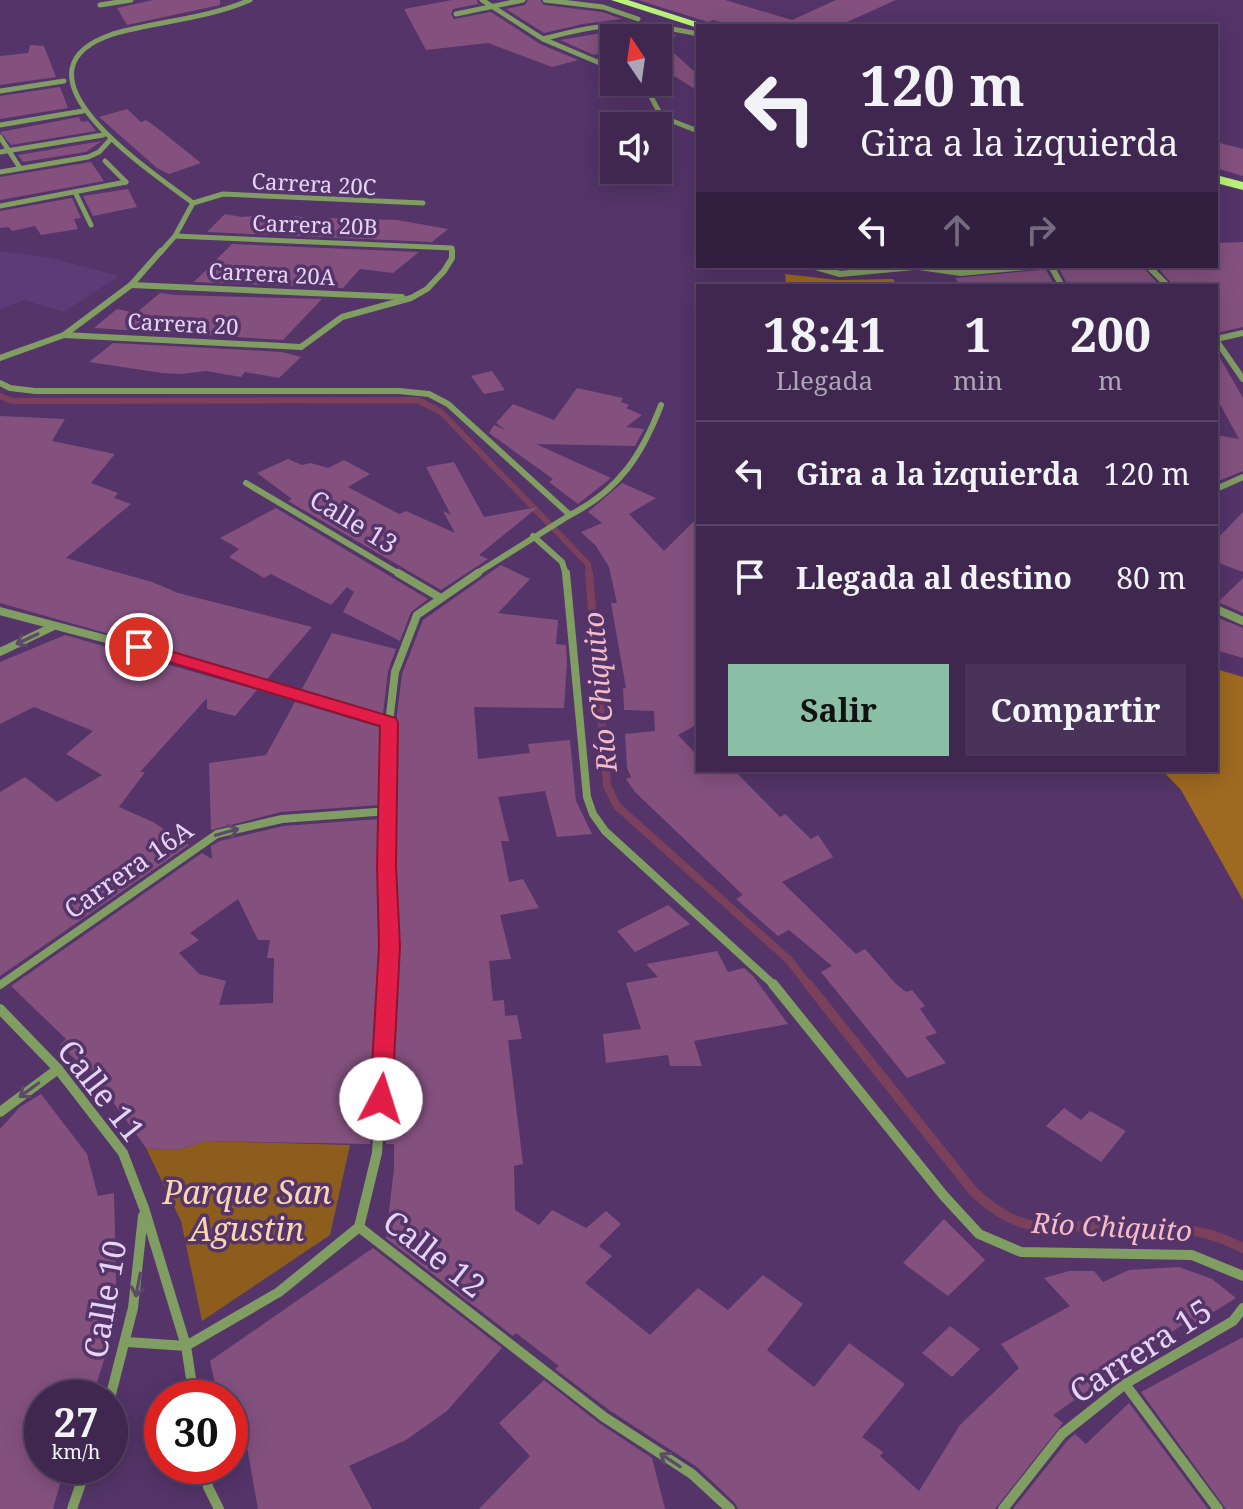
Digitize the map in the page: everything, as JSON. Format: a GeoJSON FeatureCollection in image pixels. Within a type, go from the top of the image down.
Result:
{"type":"FeatureCollection","features":[{"type":"Feature","properties":{"kind":"main road"},"geometry":{"type":"LineString","coordinates":[[616,0],[696,24]]}},
{"type":"Feature","properties":{"kind":"main road"},"geometry":{"type":"LineString","coordinates":[[1218,180],[1243,186]]}},
{"type":"Feature","properties":{"kind":"street"},"geometry":{"type":"LineString","coordinates":[[100,5],[131,0]]}},
{"type":"Feature","properties":{"kind":"street"},"geometry":{"type":"LineString","coordinates":[[482,0],[543,39],[600,63]]}},
{"type":"Feature","properties":{"kind":"street"},"geometry":{"type":"LineString","coordinates":[[456,14],[523,0]]}},
{"type":"Feature","properties":{"kind":"street"},"geometry":{"type":"LineString","coordinates":[[545,0],[603,7],[696,34]]}},
{"type":"Feature","properties":{"kind":"street"},"geometry":{"type":"LineString","coordinates":[[67,89],[64,81],[68,59],[78,48],[114,34],[230,9],[247,1]]}},
{"type":"Feature","properties":{"kind":"street"},"geometry":{"type":"LineString","coordinates":[[543,39],[607,22],[648,22]]}},
{"type":"Feature","properties":{"kind":"street"},"geometry":{"type":"LineString","coordinates":[[0,91],[64,81]]}},
{"type":"Feature","properties":{"kind":"street"},"geometry":{"type":"LineString","coordinates":[[651,96],[662,117],[696,130]]}},
{"type":"Feature","properties":{"kind":"street"},"geometry":{"type":"LineString","coordinates":[[0,358],[64,335],[131,285],[175,236],[193,203],[103,135],[69,97]]}},
{"type":"Feature","properties":{"kind":"street"},"geometry":{"type":"LineString","coordinates":[[0,125],[83,111]]}},
{"type":"Feature","properties":{"kind":"street"},"geometry":{"type":"LineString","coordinates":[[0,152],[103,135]]}},
{"type":"Feature","properties":{"kind":"street"},"geometry":{"type":"LineString","coordinates":[[0,137],[20,168]]}},
{"type":"Feature","properties":{"kind":"street"},"geometry":{"type":"LineString","coordinates":[[0,172],[88,157],[99,152],[110,140]]}},
{"type":"Feature","properties":{"kind":"street"},"geometry":{"type":"LineString","coordinates":[[0,206],[126,182],[105,161]]}},
{"type":"Feature","properties":{"kind":"street"},"geometry":{"type":"LineString","coordinates":[[75,192],[91,225]]}},
{"type":"Feature","properties":{"kind":"street","name":"Carrera 20C"},"geometry":{"type":"LineString","coordinates":[[193,203],[223,194],[423,203]]}},
{"type":"Feature","properties":{"kind":"street","name":"Carrera 20B"},"geometry":{"type":"LineString","coordinates":[[175,236],[452,248],[452,258],[444,271],[427,289],[411,298]]}},
{"type":"Feature","properties":{"kind":"street"},"geometry":{"type":"LineString","coordinates":[[819,268],[840,274],[903,268]]}},
{"type":"Feature","properties":{"kind":"street"},"geometry":{"type":"LineString","coordinates":[[837,268],[840,274]]}},
{"type":"Feature","properties":{"kind":"street"},"geometry":{"type":"LineString","coordinates":[[921,268],[961,273],[1015,268]]}},
{"type":"Feature","properties":{"kind":"street"},"geometry":{"type":"LineString","coordinates":[[1150,268],[1166,284]]}},
{"type":"Feature","properties":{"kind":"street","name":"Carrera 20A"},"geometry":{"type":"LineString","coordinates":[[131,285],[411,298]]}},
{"type":"Feature","properties":{"kind":"street","name":"Carrera 20"},"geometry":{"type":"LineString","coordinates":[[64,335],[301,347],[342,317],[411,298]]}},
{"type":"Feature","properties":{"kind":"street"},"geometry":{"type":"LineString","coordinates":[[1218,339],[1243,333]]}},
{"type":"Feature","properties":{"kind":"street"},"geometry":{"type":"LineString","coordinates":[[1218,342],[1243,379]]}},
{"type":"Feature","properties":{"kind":"street"},"geometry":{"type":"LineString","coordinates":[[0,383],[5,392],[399,391],[429,394],[448,404],[570,515]]}},
{"type":"Feature","properties":{"kind":"street","name":"Calle 12"},"geometry":{"type":"LineString","coordinates":[[661,405],[647,446],[625,475],[596,503],[538,533],[476,576],[439,597],[417,615],[395,672],[389,723],[386,866],[390,946],[386,1045],[377,1153],[359,1227],[604,1417],[692,1474],[730,1509]]}},
{"type":"Feature","properties":{"kind":"street"},"geometry":{"type":"LineString","coordinates":[[1218,488],[1243,477]]}},
{"type":"Feature","properties":{"kind":"street","name":"Calle 13"},"geometry":{"type":"LineString","coordinates":[[246,483],[439,597]]}},
{"type":"Feature","properties":{"kind":"street"},"geometry":{"type":"LineString","coordinates":[[538,533],[562,562],[567,577],[587,797],[593,814],[605,831],[767,976],[944,1196],[979,1234],[1021,1252],[1192,1255],[1243,1276]]}},
{"type":"Feature","properties":{"kind":"street"},"geometry":{"type":"LineString","coordinates":[[1218,610],[1243,621]]}},
{"type":"Feature","properties":{"kind":"street"},"geometry":{"type":"LineString","coordinates":[[0,611],[163,654],[389,723]]}},
{"type":"Feature","properties":{"kind":"street"},"geometry":{"type":"LineString","coordinates":[[0,652],[53,627]]}},
{"type":"Feature","properties":{"kind":"street","name":"Carrera 16A"},"geometry":{"type":"LineString","coordinates":[[0,985],[217,834],[282,819],[389,811]]}},
{"type":"Feature","properties":{"kind":"street","name":"Calle 11"},"geometry":{"type":"LineString","coordinates":[[0,1009],[58,1069],[123,1153],[144,1208],[186,1346],[191,1380]]}},
{"type":"Feature","properties":{"kind":"street"},"geometry":{"type":"LineString","coordinates":[[0,1112],[58,1069]]}},
{"type":"Feature","properties":{"kind":"street","name":"Calle 10"},"geometry":{"type":"LineString","coordinates":[[115,1380],[127,1342],[142,1266],[144,1208]]}},
{"type":"Feature","properties":{"kind":"street"},"geometry":{"type":"LineString","coordinates":[[127,1342],[186,1346],[279,1292],[359,1227]]}},
{"type":"Feature","properties":{"kind":"street","name":"Carrera 15"},"geometry":{"type":"LineString","coordinates":[[1003,1509],[1062,1434],[1125,1384],[1233,1321],[1243,1308]]}},
{"type":"Feature","properties":{"kind":"street"},"geometry":{"type":"LineString","coordinates":[[1125,1384],[1218,1509]]}},
{"type":"Feature","properties":{"kind":"street"},"geometry":{"type":"LineString","coordinates":[[72,1509],[81,1484]]}},
{"type":"Feature","properties":{"kind":"street"},"geometry":{"type":"LineString","coordinates":[[208,1484],[219,1509]]}},
{"type":"Feature","properties":{"kind":"shaded area"},"geometry":{"type":"Polygon","coordinates":[[[0,251],[47,257],[119,276],[64,312],[24,300],[0,309],[0,251]]]}},
{"type":"Feature","properties":{"kind":"shaded area"},"geometry":{"type":"Polygon","coordinates":[[[785,274],[837,280],[893,279],[897,284],[786,284],[785,274]]]}},
{"type":"Feature","properties":{"kind":"shaded area"},"geometry":{"type":"Polygon","coordinates":[[[1218,670],[1243,677],[1243,900],[1181,790],[1164,772],[1218,772],[1218,670]]]}},
{"type":"Feature","properties":{"kind":"green space","name":"Parque San Agustin"},"geometry":{"type":"Polygon","coordinates":[[[206,1141],[350,1145],[330,1235],[202,1321],[181,1221],[146,1148],[177,1150],[206,1141]]]}},
{"type":"Feature","properties":{"kind":"building"},"geometry":{"type":"Polygon","coordinates":[[[153,0],[220,0],[220,5],[127,25],[117,8],[153,0]]]}},
{"type":"Feature","properties":{"kind":"building"},"geometry":{"type":"Polygon","coordinates":[[[452,0],[477,0],[478,4],[453,9],[451,14],[454,19],[491,12],[540,44],[578,60],[552,67],[488,43],[426,50],[404,9],[452,0]]]}},
{"type":"Feature","properties":{"kind":"building"},"geometry":{"type":"Polygon","coordinates":[[[528,0],[602,12],[622,19],[544,33],[506,9],[525,5],[528,0]]]}},
{"type":"Feature","properties":{"kind":"building"},"geometry":{"type":"Polygon","coordinates":[[[638,0],[725,0],[792,20],[836,0],[896,0],[842,24],[708,22],[638,0]]]}},
{"type":"Feature","properties":{"kind":"building"},"geometry":{"type":"Polygon","coordinates":[[[600,33],[600,53],[594,55],[560,40],[600,33]]]}},
{"type":"Feature","properties":{"kind":"building"},"geometry":{"type":"Polygon","coordinates":[[[30,45],[44,46],[56,77],[0,85],[0,56],[28,53],[30,45]]]}},
{"type":"Feature","properties":{"kind":"building"},"geometry":{"type":"Polygon","coordinates":[[[672,51],[696,73],[696,90],[672,75],[672,51]]]}},
{"type":"Feature","properties":{"kind":"building"},"geometry":{"type":"Polygon","coordinates":[[[60,87],[68,108],[0,119],[0,96],[60,87]]]}},
{"type":"Feature","properties":{"kind":"building"},"geometry":{"type":"Polygon","coordinates":[[[127,109],[141,122],[146,120],[156,127],[201,163],[169,174],[157,168],[99,117],[127,109]]]}},
{"type":"Feature","properties":{"kind":"building"},"geometry":{"type":"Polygon","coordinates":[[[79,117],[81,122],[88,121],[96,131],[11,145],[0,132],[79,117]]]}},
{"type":"Feature","properties":{"kind":"building"},"geometry":{"type":"Polygon","coordinates":[[[102,141],[86,152],[23,162],[18,155],[102,141]]]}},
{"type":"Feature","properties":{"kind":"building"},"geometry":{"type":"Polygon","coordinates":[[[1218,143],[1243,149],[1243,176],[1218,169],[1218,143]]]}},
{"type":"Feature","properties":{"kind":"building"},"geometry":{"type":"Polygon","coordinates":[[[91,162],[104,181],[0,200],[0,177],[91,162]]]}},
{"type":"Feature","properties":{"kind":"building"},"geometry":{"type":"Polygon","coordinates":[[[128,189],[137,207],[93,216],[83,196],[128,189]]]}},
{"type":"Feature","properties":{"kind":"building"},"geometry":{"type":"Polygon","coordinates":[[[72,198],[81,218],[74,219],[78,229],[41,235],[35,226],[12,231],[9,227],[0,228],[0,211],[72,198]]]}},
{"type":"Feature","properties":{"kind":"building"},"geometry":{"type":"Polygon","coordinates":[[[225,214],[242,217],[262,215],[290,221],[295,216],[325,221],[329,218],[397,220],[448,229],[432,242],[207,232],[225,214]]]}},
{"type":"Feature","properties":{"kind":"building"},"geometry":{"type":"Polygon","coordinates":[[[1243,242],[1243,327],[1218,333],[1218,284],[1172,284],[1158,268],[1218,268],[1218,243],[1243,242]]]}},
{"type":"Feature","properties":{"kind":"building"},"geometry":{"type":"Polygon","coordinates":[[[232,244],[419,252],[393,273],[360,269],[343,288],[194,282],[232,244]]]}},
{"type":"Feature","properties":{"kind":"building"},"geometry":{"type":"Polygon","coordinates":[[[1059,268],[1144,268],[1158,284],[1067,284],[1059,268]]]}},
{"type":"Feature","properties":{"kind":"building"},"geometry":{"type":"Polygon","coordinates":[[[1046,270],[1054,284],[960,284],[955,278],[1046,270]]]}},
{"type":"Feature","properties":{"kind":"building"},"geometry":{"type":"Polygon","coordinates":[[[160,293],[322,299],[283,340],[94,328],[117,309],[136,313],[160,293]]]}},
{"type":"Feature","properties":{"kind":"building"},"geometry":{"type":"Polygon","coordinates":[[[113,343],[282,352],[301,357],[279,378],[245,372],[241,377],[206,371],[162,373],[89,362],[113,343]]]}},
{"type":"Feature","properties":{"kind":"building"},"geometry":{"type":"Polygon","coordinates":[[[1218,354],[1243,398],[1243,471],[1218,481],[1218,435],[1239,439],[1218,401],[1218,354]]]}},
{"type":"Feature","properties":{"kind":"building"},"geometry":{"type":"Polygon","coordinates":[[[492,371],[505,390],[484,394],[471,376],[492,371]]]}},
{"type":"Feature","properties":{"kind":"building"},"geometry":{"type":"Polygon","coordinates":[[[577,388],[623,398],[621,402],[629,405],[626,408],[642,415],[626,427],[644,429],[635,446],[536,444],[611,478],[578,504],[549,482],[553,479],[489,433],[494,425],[506,430],[496,423],[513,404],[554,420],[577,388]]]}},
{"type":"Feature","properties":{"kind":"building"},"geometry":{"type":"Polygon","coordinates":[[[0,416],[65,419],[52,441],[115,454],[91,483],[118,493],[114,498],[131,504],[66,558],[152,582],[178,593],[312,627],[267,679],[0,603],[0,416]]]}},
{"type":"Feature","properties":{"kind":"building"},"geometry":{"type":"Polygon","coordinates":[[[288,459],[302,465],[311,463],[328,468],[344,460],[370,474],[348,487],[399,514],[406,511],[455,533],[443,511],[451,515],[426,467],[454,462],[484,517],[538,507],[479,555],[488,559],[441,590],[288,501],[292,499],[257,473],[288,459]]]}},
{"type":"Feature","properties":{"kind":"building"},"geometry":{"type":"Polygon","coordinates":[[[622,483],[656,498],[629,514],[664,551],[696,519],[696,725],[678,735],[696,754],[696,772],[736,772],[780,817],[785,814],[811,839],[818,835],[833,857],[782,882],[856,954],[865,949],[896,984],[906,992],[912,990],[925,1006],[920,1009],[937,1033],[925,1037],[946,1063],[907,1078],[821,972],[832,966],[789,930],[778,936],[736,899],[743,895],[635,792],[626,779],[631,777],[627,768],[625,734],[655,731],[654,711],[624,710],[623,688],[626,688],[611,603],[617,603],[609,567],[596,546],[581,532],[602,523],[588,512],[622,483]]]}},
{"type":"Feature","properties":{"kind":"building"},"geometry":{"type":"Polygon","coordinates":[[[276,508],[428,599],[411,612],[400,641],[343,612],[354,592],[347,587],[331,605],[271,574],[264,578],[229,557],[239,549],[220,538],[276,508]]]}},
{"type":"Feature","properties":{"kind":"building"},"geometry":{"type":"Polygon","coordinates":[[[1243,512],[1243,572],[1218,563],[1218,538],[1243,512]]]}},
{"type":"Feature","properties":{"kind":"building"},"geometry":{"type":"Polygon","coordinates":[[[501,565],[530,579],[498,613],[558,620],[556,644],[566,645],[564,708],[474,707],[478,759],[530,753],[528,744],[570,740],[576,801],[592,834],[557,837],[545,791],[498,797],[509,841],[501,841],[509,882],[523,879],[539,908],[500,915],[511,959],[489,961],[493,1001],[504,1000],[505,1016],[517,1015],[522,1039],[508,1040],[523,1164],[514,1166],[515,1210],[539,1225],[552,1210],[586,1228],[606,1211],[621,1224],[599,1246],[612,1256],[585,1283],[650,1335],[698,1288],[728,1310],[763,1275],[803,1304],[767,1350],[814,1387],[849,1343],[905,1384],[862,1437],[883,1452],[880,1456],[919,1491],[960,1425],[1019,1368],[1001,1344],[1070,1306],[1044,1278],[1069,1271],[1094,1271],[1103,1282],[1129,1270],[1179,1267],[1212,1279],[1236,1298],[1196,1323],[1192,1318],[1053,1415],[1063,1423],[995,1509],[738,1509],[697,1467],[609,1410],[555,1369],[559,1366],[516,1333],[513,1336],[386,1238],[394,1168],[394,1144],[386,1144],[396,985],[393,866],[396,723],[402,674],[423,620],[501,565]]]}},
{"type":"Feature","properties":{"kind":"building"},"geometry":{"type":"Polygon","coordinates":[[[1243,578],[1243,613],[1218,602],[1243,578]]]}},
{"type":"Feature","properties":{"kind":"building"},"geometry":{"type":"Polygon","coordinates":[[[1218,618],[1243,628],[1243,658],[1218,651],[1218,618]]]}},
{"type":"Feature","properties":{"kind":"building"},"geometry":{"type":"Polygon","coordinates":[[[332,633],[396,649],[388,671],[383,714],[302,689],[332,633]]]}},
{"type":"Feature","properties":{"kind":"building"},"geometry":{"type":"Polygon","coordinates":[[[65,635],[257,690],[235,716],[207,709],[207,698],[140,772],[145,772],[119,807],[153,822],[189,845],[0,976],[0,792],[25,777],[57,802],[102,775],[66,754],[93,731],[34,707],[0,724],[0,662],[65,635]]]}},
{"type":"Feature","properties":{"kind":"building"},"geometry":{"type":"Polygon","coordinates":[[[295,702],[382,728],[380,805],[281,812],[211,830],[209,763],[266,755],[295,702]]]}},
{"type":"Feature","properties":{"kind":"building"},"geometry":{"type":"Polygon","coordinates":[[[380,819],[381,981],[370,1144],[206,1141],[177,1150],[146,1148],[98,1081],[60,1045],[66,1039],[11,986],[202,853],[212,859],[211,846],[220,841],[283,826],[380,819]],[[238,899],[190,933],[199,940],[179,953],[199,974],[226,981],[219,1005],[273,1003],[274,958],[267,958],[270,940],[258,940],[238,899]]]}},
{"type":"Feature","properties":{"kind":"building"},"geometry":{"type":"Polygon","coordinates":[[[668,905],[690,924],[635,952],[617,931],[668,905]]]}},
{"type":"Feature","properties":{"kind":"building"},"geometry":{"type":"Polygon","coordinates":[[[717,951],[728,972],[744,968],[753,976],[788,1024],[694,1041],[702,1066],[670,1066],[668,1055],[606,1063],[603,1034],[641,1029],[626,983],[658,977],[646,964],[717,951]]]}},
{"type":"Feature","properties":{"kind":"building"},"geometry":{"type":"Polygon","coordinates":[[[41,1094],[87,1154],[98,1196],[114,1193],[117,1319],[98,1380],[24,1380],[24,1484],[60,1484],[53,1509],[0,1509],[0,1129],[20,1107],[41,1094]]]}},
{"type":"Feature","properties":{"kind":"building"},"geometry":{"type":"Polygon","coordinates":[[[1064,1108],[1081,1120],[1090,1111],[1126,1131],[1101,1162],[1046,1126],[1064,1108]]]}},
{"type":"Feature","properties":{"kind":"building"},"geometry":{"type":"Polygon","coordinates":[[[944,1219],[985,1260],[948,1296],[903,1263],[944,1219]]]}},
{"type":"Feature","properties":{"kind":"building"},"geometry":{"type":"Polygon","coordinates":[[[373,1248],[502,1348],[447,1411],[406,1440],[349,1466],[372,1509],[258,1509],[248,1453],[248,1380],[214,1380],[210,1361],[373,1248]]]}},
{"type":"Feature","properties":{"kind":"building"},"geometry":{"type":"Polygon","coordinates":[[[950,1326],[980,1349],[952,1377],[922,1353],[950,1326]]]}},
{"type":"Feature","properties":{"kind":"building"},"geometry":{"type":"Polygon","coordinates":[[[1243,1337],[1243,1509],[1226,1509],[1141,1392],[1243,1337]]]}},
{"type":"Feature","properties":{"kind":"building"},"geometry":{"type":"Polygon","coordinates":[[[544,1380],[599,1423],[652,1458],[665,1509],[479,1509],[530,1456],[499,1423],[544,1380]]]}},
{"type":"Feature","properties":{"kind":"building"},"geometry":{"type":"Polygon","coordinates":[[[1129,1403],[1208,1509],[1013,1509],[1068,1440],[1075,1434],[1086,1444],[1129,1403]]]}},
{"type":"Feature","properties":{"kind":"waterway","name":"Río Chiquito"},"geometry":{"type":"LineString","coordinates":[[0,396],[12,401],[418,400],[441,412],[588,564],[589,575]]}},
{"type":"Feature","properties":{"kind":"waterway","name":"Río Chiquito"},"geometry":{"type":"LineString","coordinates":[[589,573],[607,786],[617,806],[789,960],[809,986]]}},
{"type":"Feature","properties":{"kind":"waterway","name":"Río Chiquito"},"geometry":{"type":"LineString","coordinates":[[808,984],[974,1192],[1004,1215],[1040,1226],[1169,1227],[1218,1237],[1243,1248]]}},
{"type":"Feature","properties":{"kind":"route"},"geometry":{"type":"LineString","coordinates":[[139,647],[389,723],[386,866],[390,946],[381,1099]]}}]}
